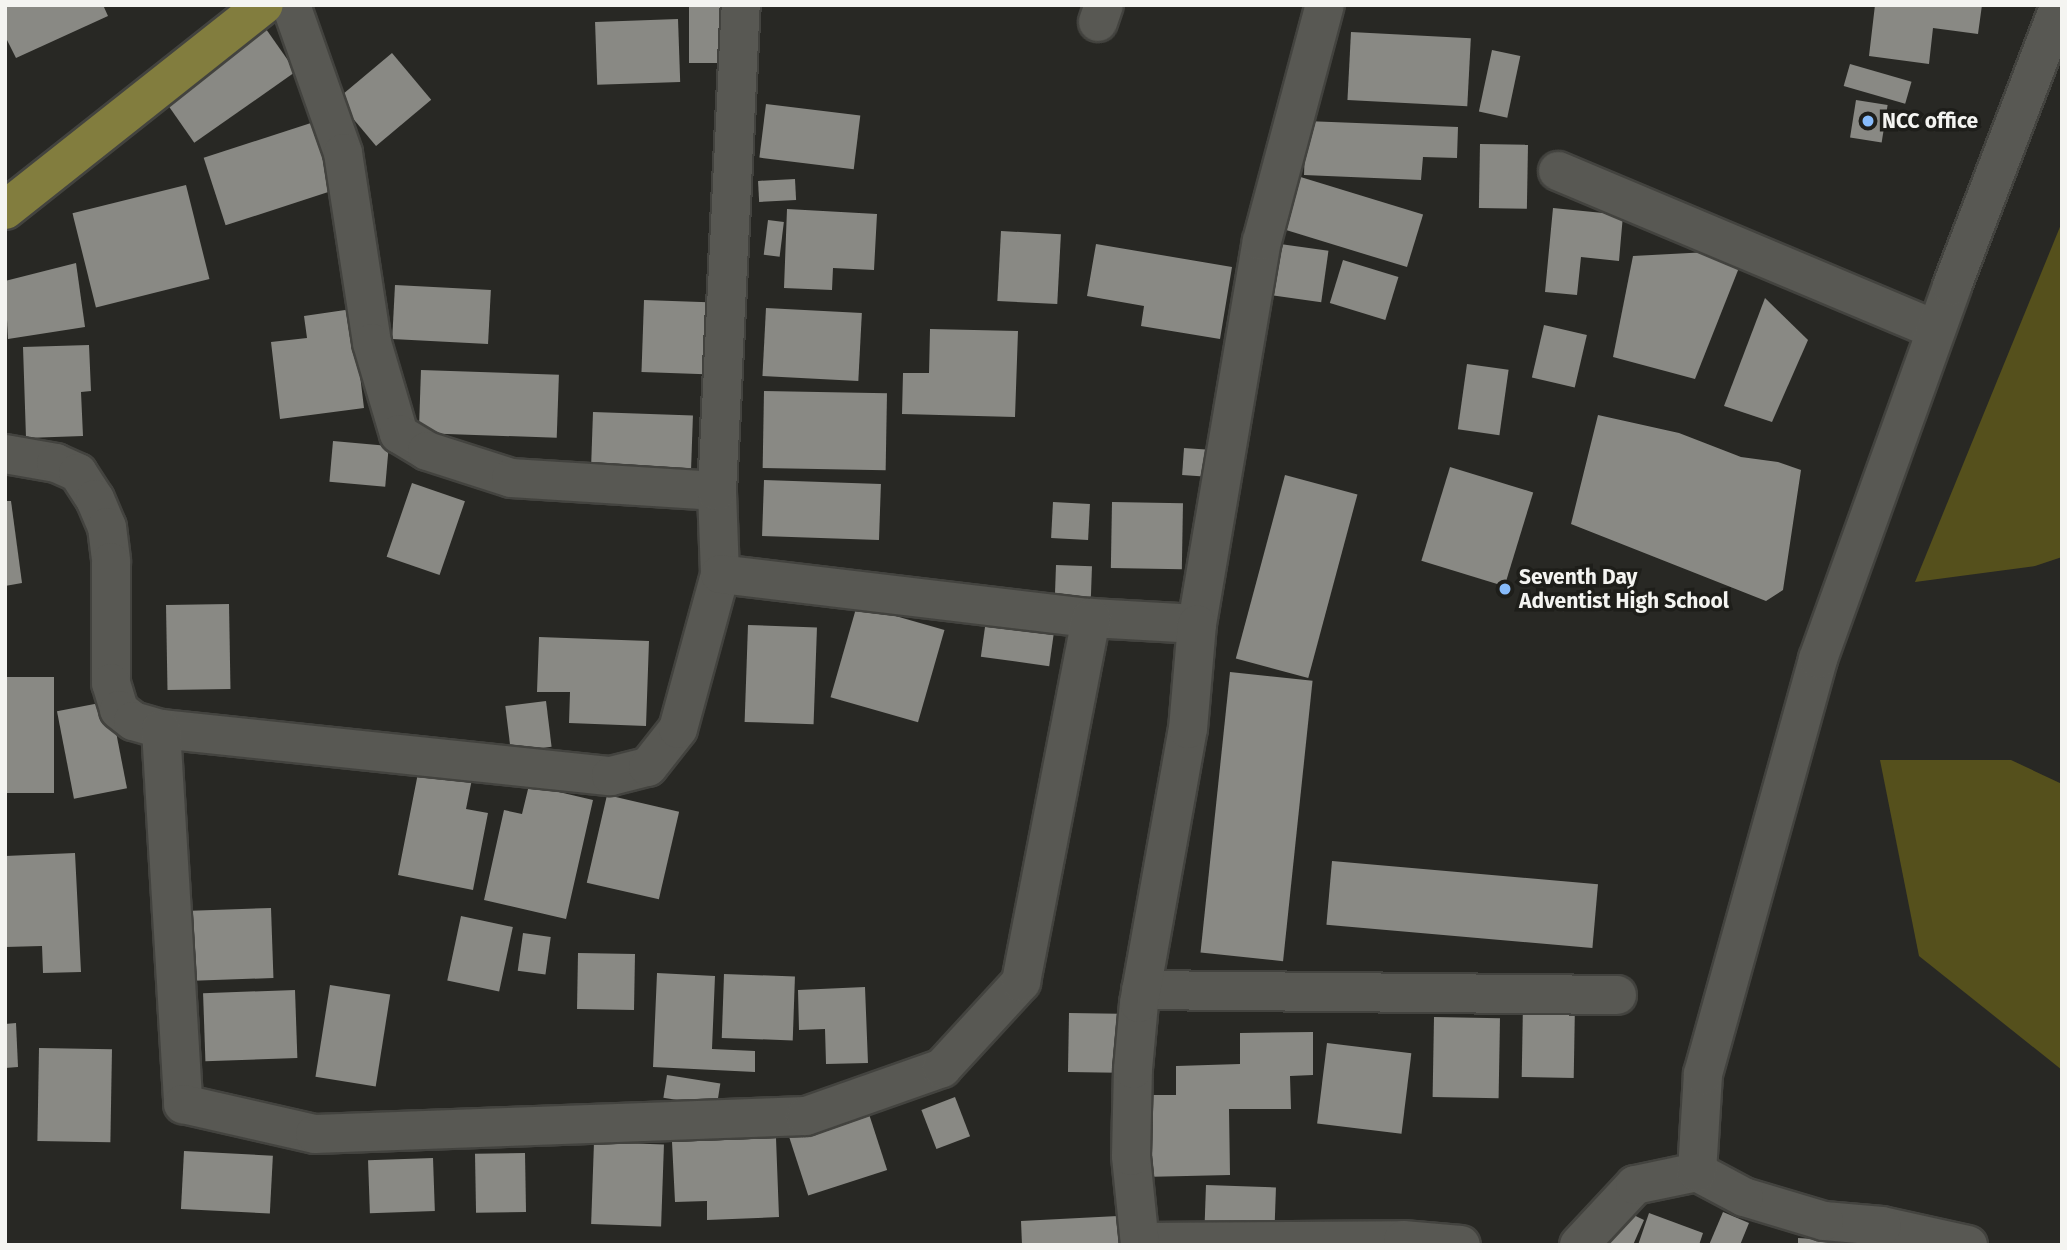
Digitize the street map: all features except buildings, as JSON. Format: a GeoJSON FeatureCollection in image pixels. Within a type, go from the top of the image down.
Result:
{"type":"FeatureCollection","features":[{"type":"Feature","properties":{"kind":"main road"},"geometry":{"type":"LineString","coordinates":[[5,210],[264,5]]}},
{"type":"Feature","properties":{"kind":"street"},"geometry":{"type":"LineString","coordinates":[[291,5],[343,153],[372,343],[399,434],[427,451],[511,478],[717,491]]}},
{"type":"Feature","properties":{"kind":"street"},"geometry":{"type":"LineString","coordinates":[[5,454],[56,463],[78,473],[95,499],[107,527],[111,562],[111,683],[118,710],[133,721],[161,729],[611,776],[631,774],[648,767],[678,729],[720,574],[717,491],[735,200],[741,5]]}},
{"type":"Feature","properties":{"kind":"street"},"geometry":{"type":"LineString","coordinates":[[1325,5],[1262,241],[1197,624],[1188,729],[1142,990],[1130,1156],[1140,1243],[1403,1240],[1461,1245]]}},
{"type":"Feature","properties":{"kind":"street"},"geometry":{"type":"LineString","coordinates":[[1697,1172],[1703,1074],[1815,672],[1936,330],[2060,5]]}},
{"type":"Feature","properties":{"kind":"street"},"geometry":{"type":"LineString","coordinates":[[1558,171],[1936,330]]}},
{"type":"Feature","properties":{"kind":"street"},"geometry":{"type":"LineString","coordinates":[[720,574],[1091,618],[1197,624]]}},
{"type":"Feature","properties":{"kind":"street"},"geometry":{"type":"LineString","coordinates":[[161,729],[183,1104],[315,1134],[806,1116],[942,1068],[1021,982],[1091,618]]}},
{"type":"Feature","properties":{"kind":"street"},"geometry":{"type":"LineString","coordinates":[[1142,990],[1617,995]]}},
{"type":"Feature","properties":{"kind":"street"},"geometry":{"type":"LineString","coordinates":[[1579,1245],[1636,1185],[1697,1172],[1818,1233],[1882,1226],[1968,1245]]}},
{"type":"Feature","properties":{"kind":"shaded area"},"geometry":{"type":"Polygon","coordinates":[[[2062,222],[2062,557],[2035,566],[1915,582],[2062,222]]]}},
{"type":"Feature","properties":{"kind":"shaded area"},"geometry":{"type":"Polygon","coordinates":[[[1880,760],[2011,760],[2062,784],[2062,1070],[1919,956],[1880,760]]]}},
{"type":"Feature","properties":{"kind":"place","name":"NCC office"},"geometry":{"type":"Point","coordinates":[1868,121]}},
{"type":"Feature","properties":{"kind":"place","name":"Seventh Day Adventist High School"},"geometry":{"type":"Point","coordinates":[1505,589]}}]}
